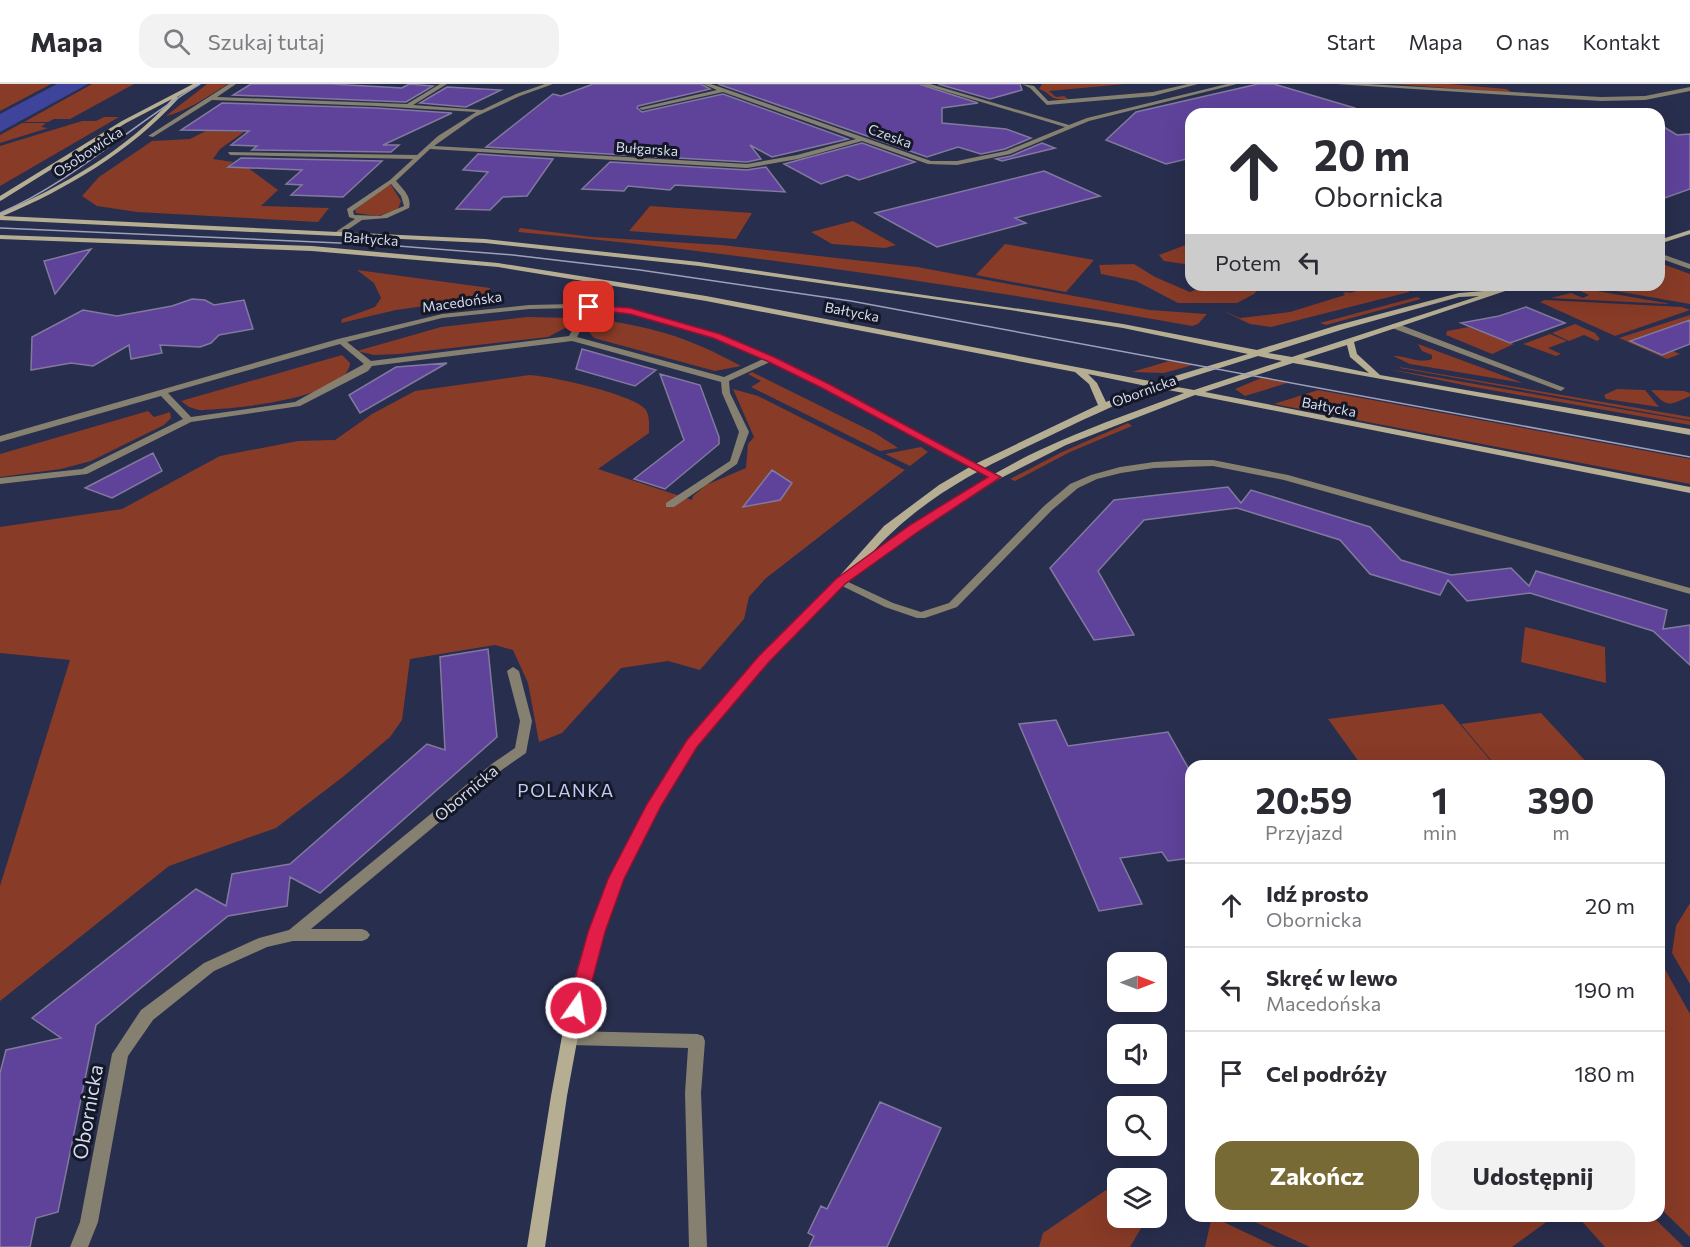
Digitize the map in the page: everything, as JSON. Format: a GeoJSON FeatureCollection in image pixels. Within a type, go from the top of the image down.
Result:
{"type":"FeatureCollection","features":[{"type":"Feature","properties":{"kind":"main road","name":"Osobowicka"},"geometry":{"type":"LineString","coordinates":[[0,199],[124,122],[197,84]]}},
{"type":"Feature","properties":{"kind":"main road","name":"Osobowicka"},"geometry":{"type":"LineString","coordinates":[[0,217],[21,207],[114,151],[165,113],[179,95]]}},
{"type":"Feature","properties":{"kind":"main road"},"geometry":{"type":"LineString","coordinates":[[21,207],[20,215],[26,218]]}},
{"type":"Feature","properties":{"kind":"main road","name":"Bałtycka"},"geometry":{"type":"LineString","coordinates":[[0,217],[485,241],[699,264],[1010,308],[1690,432]]}},
{"type":"Feature","properties":{"kind":"main road"},"geometry":{"type":"LineString","coordinates":[[1665,240],[1690,232]]}},
{"type":"Feature","properties":{"kind":"main road","name":"Bałtycka"},"geometry":{"type":"LineString","coordinates":[[0,237],[340,250],[499,266],[665,291],[1690,490]]}},
{"type":"Feature","properties":{"kind":"main road","name":"Obornicka"},"geometry":{"type":"LineString","coordinates":[[840,582],[915,528],[996,477],[1063,443],[1193,393],[1471,302],[1497,291]]}},
{"type":"Feature","properties":{"kind":"main road","name":"Obornicka"},"geometry":{"type":"LineString","coordinates":[[536,1247],[577,998],[596,932],[619,872],[654,804],[692,744],[763,660],[840,582],[888,528],[943,487],[975,467],[1103,406],[1156,385],[1257,352],[1459,296],[1494,292]]}},
{"type":"Feature","properties":{"kind":"main road"},"geometry":{"type":"LineString","coordinates":[[1350,341],[1351,350],[1358,361],[1383,377]]}},
{"type":"Feature","properties":{"kind":"main road"},"geometry":{"type":"LineString","coordinates":[[1075,369],[1093,383],[1103,406]]}},
{"type":"Feature","properties":{"kind":"street"},"geometry":{"type":"LineString","coordinates":[[151,136],[232,84]]}},
{"type":"Feature","properties":{"kind":"street"},"geometry":{"type":"LineString","coordinates":[[409,106],[444,84]]}},
{"type":"Feature","properties":{"kind":"street"},"geometry":{"type":"LineString","coordinates":[[392,181],[404,195],[408,202],[407,207],[396,214],[382,218],[359,219],[351,216],[349,210],[392,181],[427,147],[480,111],[550,84]]}},
{"type":"Feature","properties":{"kind":"street","name":"Czeska"},"geometry":{"type":"LineString","coordinates":[[706,84],[930,163],[942,164],[1008,153],[1048,137],[1067,126]]}},
{"type":"Feature","properties":{"kind":"street"},"geometry":{"type":"LineString","coordinates":[[924,84],[1067,126],[1234,84]]}},
{"type":"Feature","properties":{"kind":"street"},"geometry":{"type":"LineString","coordinates":[[1025,84],[1032,87],[1047,103],[1154,94],[1194,84]]}},
{"type":"Feature","properties":{"kind":"street"},"geometry":{"type":"LineString","coordinates":[[1339,84],[1610,99],[1659,96],[1690,90]]}},
{"type":"Feature","properties":{"kind":"street"},"geometry":{"type":"LineString","coordinates":[[642,108],[724,90]]}},
{"type":"Feature","properties":{"kind":"street"},"geometry":{"type":"LineString","coordinates":[[209,99],[409,106],[480,111]]}},
{"type":"Feature","properties":{"kind":"street","name":"Bułgarska"},"geometry":{"type":"LineString","coordinates":[[427,147],[747,166],[798,158],[862,139]]}},
{"type":"Feature","properties":{"kind":"street"},"geometry":{"type":"LineString","coordinates":[[230,153],[417,157]]}},
{"type":"Feature","properties":{"kind":"street"},"geometry":{"type":"LineString","coordinates":[[340,233],[359,219]]}},
{"type":"Feature","properties":{"kind":"street"},"geometry":{"type":"LineString","coordinates":[[1665,257],[1690,267]]}},
{"type":"Feature","properties":{"kind":"street","name":"Macedońska"},"geometry":{"type":"LineString","coordinates":[[0,440],[341,341],[442,316],[529,307],[589,307],[630,311],[690,327],[770,359],[996,477]]}},
{"type":"Feature","properties":{"kind":"street"},"geometry":{"type":"LineString","coordinates":[[572,338],[589,307]]}},
{"type":"Feature","properties":{"kind":"street"},"geometry":{"type":"LineString","coordinates":[[1395,326],[1561,388]]}},
{"type":"Feature","properties":{"kind":"street"},"geometry":{"type":"LineString","coordinates":[[0,482],[84,472],[189,420],[297,404],[365,369],[369,364],[572,338],[725,380],[770,359]]}},
{"type":"Feature","properties":{"kind":"street"},"geometry":{"type":"LineString","coordinates":[[341,341],[369,364]]}},
{"type":"Feature","properties":{"kind":"street"},"geometry":{"type":"LineString","coordinates":[[669,505],[734,462],[744,432],[726,393],[725,380]]}},
{"type":"Feature","properties":{"kind":"street"},"geometry":{"type":"LineString","coordinates":[[162,392],[189,420]]}},
{"type":"Feature","properties":{"kind":"street"},"geometry":{"type":"LineString","coordinates":[[840,582],[921,616],[952,605],[1048,508],[1074,486],[1094,477],[1154,465],[1213,463],[1285,477],[1690,591]]}},
{"type":"Feature","properties":{"kind":"street","name":"Obornicka"},"geometry":{"type":"LineString","coordinates":[[293,935],[498,766],[522,750],[526,721],[513,671]]}},
{"type":"Feature","properties":{"kind":"street","name":"Obornicka"},"geometry":{"type":"LineString","coordinates":[[79,1247],[89,1222],[120,1054],[147,1015],[209,967],[264,942],[293,935],[362,935]]}},
{"type":"Feature","properties":{"kind":"street"},"geometry":{"type":"LineString","coordinates":[[570,1038],[697,1041],[693,1093],[698,1247]]}},
{"type":"Feature","properties":{"kind":"shaded area"},"geometry":{"type":"Polygon","coordinates":[[[0,84],[51,84],[0,111],[0,84]]]}},
{"type":"Feature","properties":{"kind":"shaded area"},"geometry":{"type":"Polygon","coordinates":[[[57,84],[88,84],[0,132],[0,114],[57,84]]]}},
{"type":"Feature","properties":{"kind":"shaded area"},"geometry":{"type":"Polygon","coordinates":[[[92,84],[134,84],[70,119],[24,122],[92,84]]]}},
{"type":"Feature","properties":{"kind":"shaded area"},"geometry":{"type":"Polygon","coordinates":[[[207,84],[228,84],[190,107],[166,116],[207,84]]]}},
{"type":"Feature","properties":{"kind":"shaded area"},"geometry":{"type":"Polygon","coordinates":[[[1042,84],[1125,84],[1049,91],[1056,97],[1064,96],[1068,99],[1062,99],[1053,98],[1039,89],[1042,84]]]}},
{"type":"Feature","properties":{"kind":"shaded area"},"geometry":{"type":"Polygon","coordinates":[[[1393,84],[1449,84],[1506,89],[1513,93],[1393,84]]]}},
{"type":"Feature","properties":{"kind":"shaded area"},"geometry":{"type":"Polygon","coordinates":[[[104,117],[119,117],[0,186],[0,146],[82,121],[96,121],[104,117]]]}},
{"type":"Feature","properties":{"kind":"shaded area"},"geometry":{"type":"Polygon","coordinates":[[[22,123],[46,123],[41,127],[48,128],[0,143],[0,135],[22,123]]]}},
{"type":"Feature","properties":{"kind":"shaded area"},"geometry":{"type":"Polygon","coordinates":[[[206,131],[244,132],[220,149],[213,159],[233,162],[227,167],[240,168],[244,165],[278,190],[261,206],[329,208],[318,222],[137,212],[97,206],[82,196],[99,177],[152,141],[190,139],[206,131]]]}},
{"type":"Feature","properties":{"kind":"shaded area"},"geometry":{"type":"Polygon","coordinates":[[[391,185],[401,201],[398,209],[378,216],[356,213],[355,210],[391,185]]]}},
{"type":"Feature","properties":{"kind":"shaded area"},"geometry":{"type":"Polygon","coordinates":[[[650,206],[752,213],[736,239],[629,231],[650,206]]]}},
{"type":"Feature","properties":{"kind":"shaded area"},"geometry":{"type":"Polygon","coordinates":[[[853,221],[896,245],[885,248],[832,244],[811,232],[853,221]]]}},
{"type":"Feature","properties":{"kind":"shaded area"},"geometry":{"type":"Polygon","coordinates":[[[520,228],[592,237],[721,245],[917,267],[1150,310],[1207,314],[1198,324],[1192,326],[1024,297],[856,272],[603,240],[518,232],[520,228]]]}},
{"type":"Feature","properties":{"kind":"shaded area"},"geometry":{"type":"Polygon","coordinates":[[[1005,244],[1094,260],[1066,292],[976,275],[1005,244]]]}},
{"type":"Feature","properties":{"kind":"shaded area"},"geometry":{"type":"Polygon","coordinates":[[[1185,245],[1185,264],[1164,261],[1159,255],[1185,245]]]}},
{"type":"Feature","properties":{"kind":"shaded area"},"geometry":{"type":"Polygon","coordinates":[[[1134,264],[1155,277],[1190,292],[1256,291],[1237,303],[1178,303],[1136,281],[1101,274],[1099,265],[1134,264]]]}},
{"type":"Feature","properties":{"kind":"shaded area"},"geometry":{"type":"Polygon","coordinates":[[[1665,265],[1690,274],[1690,304],[1616,291],[1665,291],[1665,265]]]}},
{"type":"Feature","properties":{"kind":"shaded area"},"geometry":{"type":"Polygon","coordinates":[[[357,270],[490,288],[489,297],[396,310],[341,323],[342,319],[375,307],[381,298],[374,283],[357,270]]]}},
{"type":"Feature","properties":{"kind":"shaded area"},"geometry":{"type":"Polygon","coordinates":[[[1409,291],[1271,327],[1250,324],[1221,310],[1240,318],[1290,312],[1345,295],[1343,293],[1409,291]]]}},
{"type":"Feature","properties":{"kind":"shaded area"},"geometry":{"type":"Polygon","coordinates":[[[1580,291],[1597,291],[1669,304],[1551,298],[1571,293],[1583,298],[1589,295],[1580,291]]]}},
{"type":"Feature","properties":{"kind":"shaded area"},"geometry":{"type":"Polygon","coordinates":[[[1417,297],[1421,299],[1326,325],[1320,323],[1417,297]]]}},
{"type":"Feature","properties":{"kind":"shaded area"},"geometry":{"type":"Polygon","coordinates":[[[1545,300],[1682,307],[1690,310],[1615,336],[1540,302],[1545,300]]]}},
{"type":"Feature","properties":{"kind":"shaded area"},"geometry":{"type":"Polygon","coordinates":[[[1690,315],[1690,320],[1631,341],[1662,355],[1673,351],[1680,354],[1667,359],[1619,338],[1690,315]]]}},
{"type":"Feature","properties":{"kind":"shaded area"},"geometry":{"type":"Polygon","coordinates":[[[527,317],[575,318],[569,326],[548,337],[399,354],[374,355],[357,351],[441,327],[527,317]]]}},
{"type":"Feature","properties":{"kind":"shaded area"},"geometry":{"type":"Polygon","coordinates":[[[588,318],[667,334],[703,347],[741,366],[715,371],[594,338],[584,326],[588,318]]]}},
{"type":"Feature","properties":{"kind":"shaded area"},"geometry":{"type":"Polygon","coordinates":[[[1575,324],[1595,333],[1600,339],[1597,341],[1584,335],[1569,341],[1552,333],[1575,324]]]}},
{"type":"Feature","properties":{"kind":"shaded area"},"geometry":{"type":"Polygon","coordinates":[[[1469,327],[1514,344],[1492,354],[1446,335],[1447,331],[1469,327]]]}},
{"type":"Feature","properties":{"kind":"shaded area"},"geometry":{"type":"Polygon","coordinates":[[[1550,334],[1567,341],[1548,348],[1561,354],[1556,356],[1523,344],[1550,334]]]}},
{"type":"Feature","properties":{"kind":"shaded area"},"geometry":{"type":"Polygon","coordinates":[[[1418,344],[1523,383],[1410,364],[1393,356],[1432,359],[1432,355],[1422,351],[1418,344]]]}},
{"type":"Feature","properties":{"kind":"shaded area"},"geometry":{"type":"Polygon","coordinates":[[[342,355],[350,363],[344,375],[330,386],[309,394],[259,405],[199,410],[181,401],[342,355]]]}},
{"type":"Feature","properties":{"kind":"shaded area"},"geometry":{"type":"Polygon","coordinates":[[[1169,361],[1193,365],[1164,373],[1132,372],[1169,361]]]}},
{"type":"Feature","properties":{"kind":"shaded area"},"geometry":{"type":"Polygon","coordinates":[[[1400,368],[1690,417],[1690,420],[1400,368]]]}},
{"type":"Feature","properties":{"kind":"shaded area"},"geometry":{"type":"Polygon","coordinates":[[[1388,369],[1690,421],[1690,425],[1468,386],[1388,369]]]}},
{"type":"Feature","properties":{"kind":"shaded area"},"geometry":{"type":"Polygon","coordinates":[[[752,372],[875,433],[898,448],[880,451],[751,387],[761,381],[748,374],[752,372]]]}},
{"type":"Feature","properties":{"kind":"shaded area"},"geometry":{"type":"Polygon","coordinates":[[[530,375],[592,387],[639,404],[646,410],[649,433],[598,469],[692,500],[693,496],[706,485],[746,468],[748,444],[754,437],[733,389],[758,396],[905,470],[765,579],[749,597],[744,619],[700,670],[668,661],[621,668],[562,733],[539,742],[528,683],[513,650],[495,645],[410,659],[402,720],[390,737],[344,776],[276,828],[169,866],[0,1001],[0,886],[70,660],[0,653],[0,527],[122,509],[220,456],[298,441],[335,440],[372,414],[415,391],[530,375]]]}},
{"type":"Feature","properties":{"kind":"shaded area"},"geometry":{"type":"Polygon","coordinates":[[[1261,378],[1287,383],[1245,396],[1235,389],[1261,378]]]}},
{"type":"Feature","properties":{"kind":"shaded area"},"geometry":{"type":"Polygon","coordinates":[[[1617,389],[1645,390],[1659,407],[1606,399],[1604,395],[1617,389]]]}},
{"type":"Feature","properties":{"kind":"shaded area"},"geometry":{"type":"Polygon","coordinates":[[[1318,390],[1690,459],[1690,484],[1274,404],[1318,390]]]}},
{"type":"Feature","properties":{"kind":"shaded area"},"geometry":{"type":"Polygon","coordinates":[[[1651,390],[1684,391],[1690,393],[1690,396],[1669,404],[1651,390]]]}},
{"type":"Feature","properties":{"kind":"shaded area"},"geometry":{"type":"Polygon","coordinates":[[[148,411],[154,417],[170,412],[171,418],[164,425],[91,461],[61,469],[0,477],[0,454],[148,411]]]}},
{"type":"Feature","properties":{"kind":"shaded area"},"geometry":{"type":"Polygon","coordinates":[[[1128,423],[1132,426],[1070,452],[1015,481],[1010,479],[1062,452],[1128,423]]]}},
{"type":"Feature","properties":{"kind":"shaded area"},"geometry":{"type":"Polygon","coordinates":[[[921,447],[928,452],[910,466],[885,454],[921,447]]]}},
{"type":"Feature","properties":{"kind":"shaded area"},"geometry":{"type":"Polygon","coordinates":[[[1525,627],[1605,647],[1606,683],[1521,662],[1525,627]]]}},
{"type":"Feature","properties":{"kind":"shaded area"},"geometry":{"type":"Polygon","coordinates":[[[1443,704],[1490,760],[1358,760],[1328,719],[1443,704]]]}},
{"type":"Feature","properties":{"kind":"shaded area"},"geometry":{"type":"Polygon","coordinates":[[[1541,713],[1584,760],[1491,760],[1461,724],[1541,713]]]}},
{"type":"Feature","properties":{"kind":"shaded area"},"geometry":{"type":"Polygon","coordinates":[[[1690,903],[1690,984],[1672,953],[1676,926],[1690,903]]]}},
{"type":"Feature","properties":{"kind":"shaded area"},"geometry":{"type":"Polygon","coordinates":[[[1665,969],[1690,1014],[1690,1237],[1665,1213],[1665,969]]]}},
{"type":"Feature","properties":{"kind":"shaded area"},"geometry":{"type":"Polygon","coordinates":[[[1106,1190],[1107,1228],[1141,1228],[1130,1247],[1039,1247],[1043,1233],[1106,1190]]]}},
{"type":"Feature","properties":{"kind":"shaded area"},"geometry":{"type":"Polygon","coordinates":[[[1211,1222],[1224,1222],[1276,1247],[1205,1247],[1211,1222]]]}},
{"type":"Feature","properties":{"kind":"shaded area"},"geometry":{"type":"Polygon","coordinates":[[[1255,1222],[1546,1222],[1512,1247],[1310,1247],[1255,1222]]]}},
{"type":"Feature","properties":{"kind":"shaded area"},"geometry":{"type":"Polygon","coordinates":[[[1582,1222],[1658,1222],[1684,1247],[1605,1247],[1582,1222]]]}},
{"type":"Feature","properties":{"kind":"building"},"geometry":{"type":"Polygon","coordinates":[[[251,84],[331,84],[402,88],[409,84],[433,86],[406,102],[233,95],[251,84]]]}},
{"type":"Feature","properties":{"kind":"building"},"geometry":{"type":"Polygon","coordinates":[[[593,84],[701,84],[710,89],[637,108],[642,112],[723,94],[848,139],[772,157],[750,145],[761,159],[747,162],[486,147],[553,94],[561,96],[593,84]]]}},
{"type":"Feature","properties":{"kind":"building"},"geometry":{"type":"Polygon","coordinates":[[[718,84],[919,84],[978,103],[942,108],[942,123],[1006,129],[1031,138],[1005,149],[981,154],[958,147],[927,157],[718,84]]]}},
{"type":"Feature","properties":{"kind":"building"},"geometry":{"type":"Polygon","coordinates":[[[938,84],[1020,84],[1022,90],[990,99],[938,84]]]}},
{"type":"Feature","properties":{"kind":"building"},"geometry":{"type":"Polygon","coordinates":[[[1258,84],[1274,84],[1355,108],[1185,108],[1185,159],[1166,164],[1106,140],[1136,112],[1258,84]]]}},
{"type":"Feature","properties":{"kind":"building"},"geometry":{"type":"Polygon","coordinates":[[[447,87],[501,90],[466,107],[420,103],[447,87]]]}},
{"type":"Feature","properties":{"kind":"building"},"geometry":{"type":"Polygon","coordinates":[[[222,103],[452,113],[383,145],[399,145],[391,152],[252,150],[257,146],[231,145],[249,131],[181,130],[222,103]]]}},
{"type":"Feature","properties":{"kind":"building"},"geometry":{"type":"Polygon","coordinates":[[[1665,128],[1677,135],[1690,134],[1690,189],[1665,198],[1665,128]]]}},
{"type":"Feature","properties":{"kind":"building"},"geometry":{"type":"Polygon","coordinates":[[[862,143],[915,162],[859,180],[847,175],[821,184],[784,164],[862,143]]]}},
{"type":"Feature","properties":{"kind":"building"},"geometry":{"type":"Polygon","coordinates":[[[1042,143],[1055,148],[1002,161],[996,159],[1011,156],[1042,143]]]}},
{"type":"Feature","properties":{"kind":"building"},"geometry":{"type":"Polygon","coordinates":[[[478,154],[553,159],[527,196],[503,197],[490,210],[456,209],[488,172],[463,170],[478,154]]]}},
{"type":"Feature","properties":{"kind":"building"},"geometry":{"type":"Polygon","coordinates":[[[241,158],[382,161],[343,197],[291,195],[302,185],[286,184],[302,170],[228,167],[241,158]]]}},
{"type":"Feature","properties":{"kind":"building"},"geometry":{"type":"Polygon","coordinates":[[[610,162],[747,170],[766,167],[785,192],[675,185],[670,190],[628,186],[624,191],[582,189],[610,162]]]}},
{"type":"Feature","properties":{"kind":"building"},"geometry":{"type":"Polygon","coordinates":[[[1044,171],[1100,196],[1015,218],[1026,223],[937,247],[875,213],[1044,171]]]}},
{"type":"Feature","properties":{"kind":"building"},"geometry":{"type":"Polygon","coordinates":[[[91,249],[55,294],[44,261],[91,249]]]}},
{"type":"Feature","properties":{"kind":"building"},"geometry":{"type":"Polygon","coordinates":[[[192,299],[205,300],[214,305],[244,300],[253,329],[219,335],[211,343],[200,347],[160,345],[162,353],[131,359],[129,345],[93,366],[71,363],[31,370],[32,337],[83,310],[117,316],[172,306],[192,299]]]}},
{"type":"Feature","properties":{"kind":"building"},"geometry":{"type":"Polygon","coordinates":[[[1526,307],[1565,323],[1510,343],[1461,323],[1499,316],[1526,307]]]}},
{"type":"Feature","properties":{"kind":"building"},"geometry":{"type":"Polygon","coordinates":[[[1690,320],[1690,344],[1662,355],[1630,341],[1690,320]]]}},
{"type":"Feature","properties":{"kind":"building"},"geometry":{"type":"Polygon","coordinates":[[[582,349],[656,370],[635,386],[576,369],[582,349]]]}},
{"type":"Feature","properties":{"kind":"building"},"geometry":{"type":"Polygon","coordinates":[[[447,363],[360,413],[349,395],[396,367],[447,363]]]}},
{"type":"Feature","properties":{"kind":"building"},"geometry":{"type":"Polygon","coordinates":[[[660,374],[700,385],[719,437],[719,444],[665,489],[634,479],[684,440],[660,374]]]}},
{"type":"Feature","properties":{"kind":"building"},"geometry":{"type":"Polygon","coordinates":[[[153,453],[162,471],[112,498],[85,488],[153,453]]]}},
{"type":"Feature","properties":{"kind":"building"},"geometry":{"type":"Polygon","coordinates":[[[772,470],[792,483],[780,500],[743,507],[772,470]]]}},
{"type":"Feature","properties":{"kind":"building"},"geometry":{"type":"Polygon","coordinates":[[[1228,487],[1241,503],[1251,490],[1370,527],[1401,560],[1451,575],[1511,568],[1529,586],[1536,571],[1667,610],[1663,629],[1690,625],[1690,665],[1653,631],[1530,593],[1467,601],[1448,580],[1440,595],[1370,574],[1340,540],[1237,508],[1144,520],[1098,571],[1134,635],[1094,640],[1050,568],[1114,500],[1228,487]]]}},
{"type":"Feature","properties":{"kind":"building"},"geometry":{"type":"Polygon","coordinates":[[[488,649],[497,737],[320,893],[290,877],[287,906],[228,916],[96,1025],[58,1212],[36,1218],[30,1247],[0,1247],[0,1073],[6,1050],[61,1038],[32,1018],[196,889],[226,906],[232,874],[290,864],[427,744],[445,750],[440,657],[488,649]]]}},
{"type":"Feature","properties":{"kind":"building"},"geometry":{"type":"Polygon","coordinates":[[[1056,720],[1068,746],[1168,732],[1185,762],[1185,859],[1168,861],[1162,852],[1120,858],[1142,904],[1099,911],[1019,724],[1056,720]]]}},
{"type":"Feature","properties":{"kind":"building"},"geometry":{"type":"Polygon","coordinates":[[[880,1102],[941,1128],[887,1247],[809,1247],[814,1236],[808,1233],[821,1206],[827,1209],[880,1102]]]}},
{"type":"Feature","properties":{"kind":"tram line"},"geometry":{"type":"LineString","coordinates":[[0,213],[27,200],[77,169],[200,84]]}},
{"type":"Feature","properties":{"kind":"tram line"},"geometry":{"type":"LineString","coordinates":[[0,228],[385,245],[513,255],[640,270],[851,301],[1690,457]]}},
{"type":"Feature","properties":{"kind":"district","name":"POLANKA"},"geometry":{"type":"Point","coordinates":[566,791]}},
{"type":"Feature","properties":{"kind":"route"},"geometry":{"type":"LineString","coordinates":[[576,1008],[596,932],[616,879],[654,804],[692,744],[763,660],[840,582],[915,528],[996,477],[954,457],[843,395],[717,336],[630,311],[589,307]]}}]}
